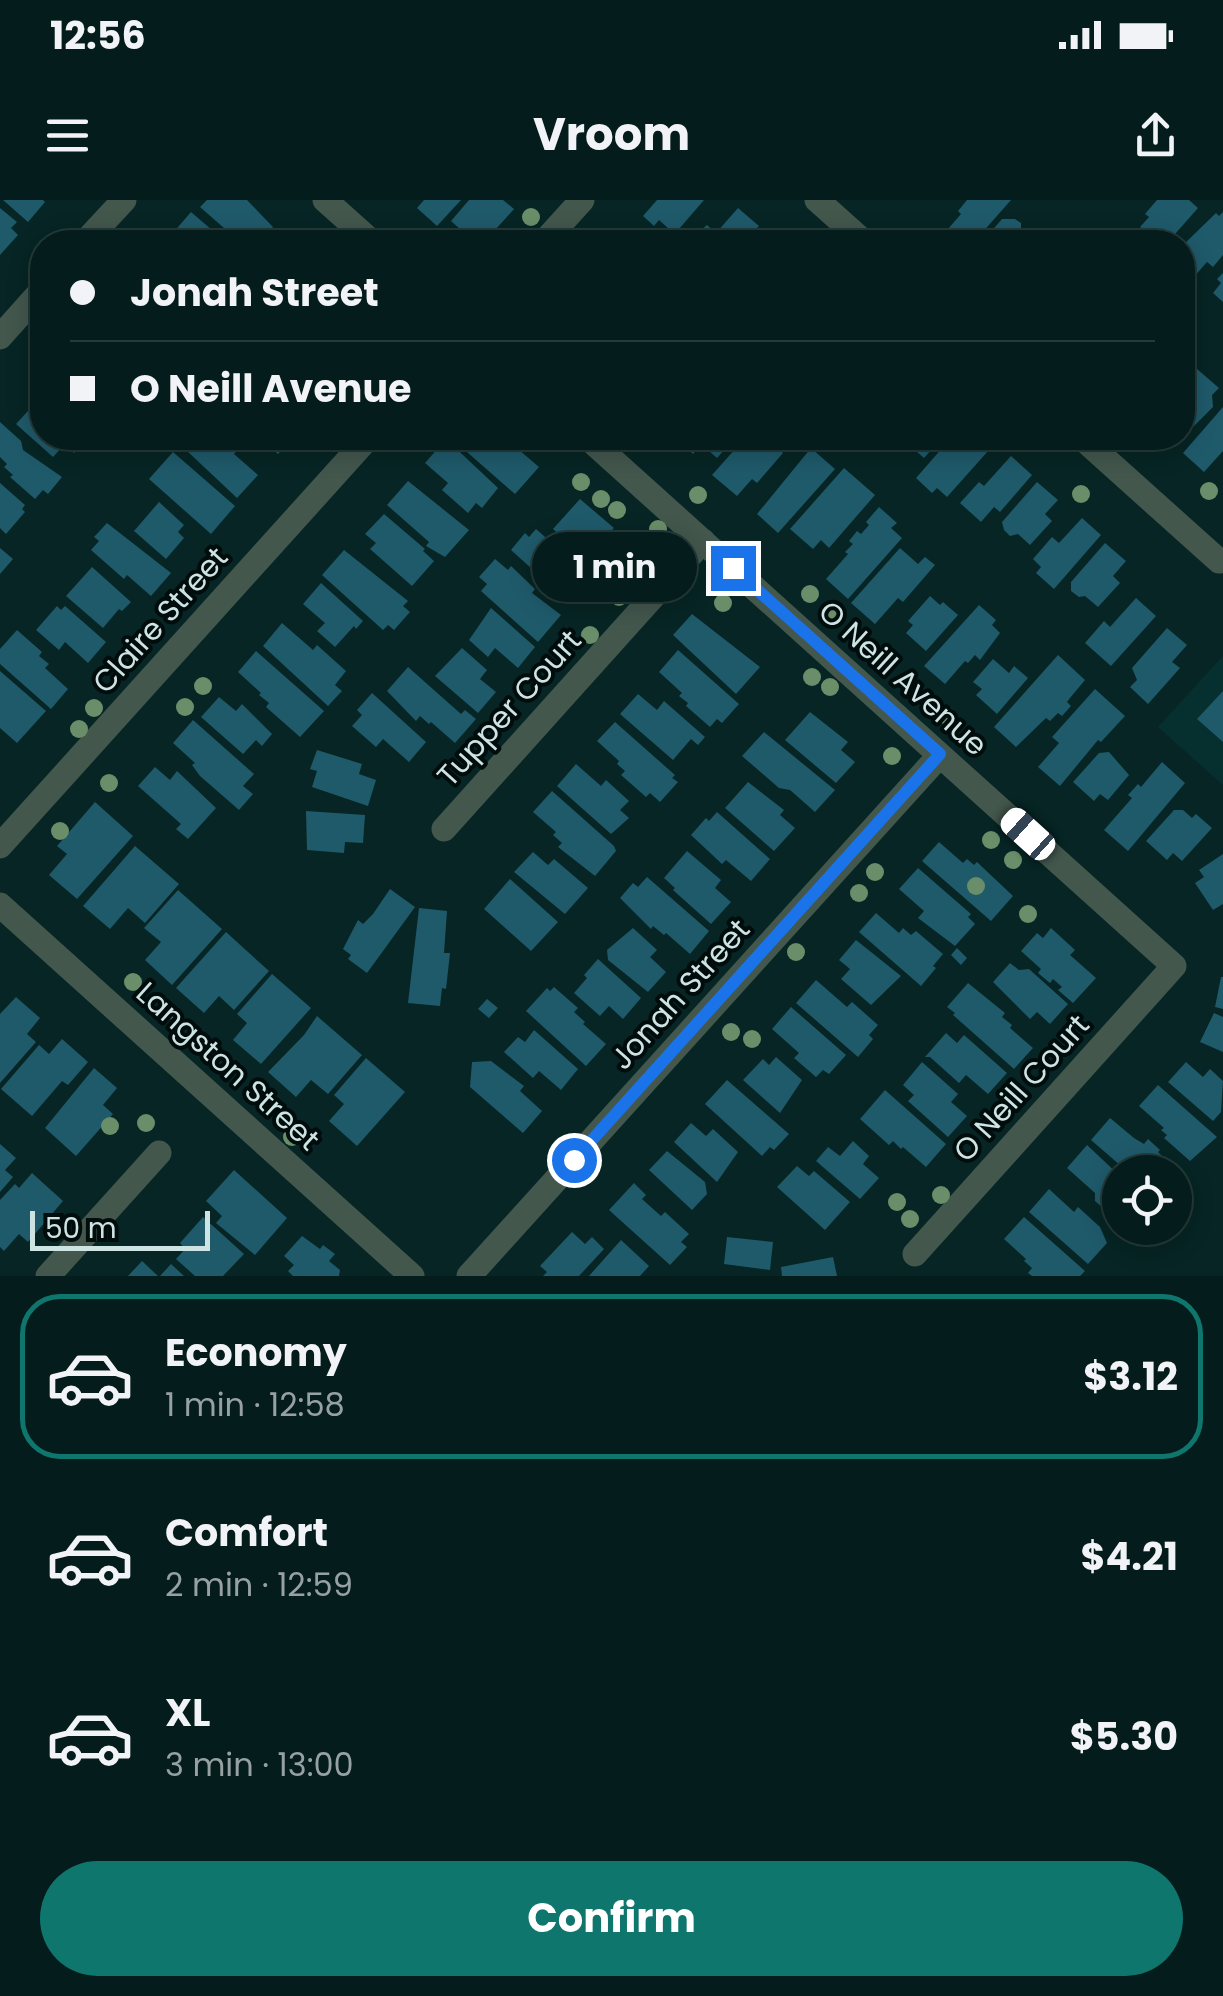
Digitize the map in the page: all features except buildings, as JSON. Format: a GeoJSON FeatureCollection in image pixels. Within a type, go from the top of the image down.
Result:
{"type":"FeatureCollection","features":[{"type":"Feature","properties":{"kind":"street"},"geometry":{"type":"LineString","coordinates":[[96,230],[124,200]]}},
{"type":"Feature","properties":{"kind":"street"},"geometry":{"type":"LineString","coordinates":[[324,200],[358,230]]}},
{"type":"Feature","properties":{"kind":"street"},"geometry":{"type":"LineString","coordinates":[[555,230],[582,200]]}},
{"type":"Feature","properties":{"kind":"street"},"geometry":{"type":"LineString","coordinates":[[817,200],[851,230]]}},
{"type":"Feature","properties":{"kind":"street"},"geometry":{"type":"LineString","coordinates":[[0,337],[30,303]]}},
{"type":"Feature","properties":{"kind":"street","name":"Claire Street"},"geometry":{"type":"LineString","coordinates":[[0,846],[357,450]]}},
{"type":"Feature","properties":{"kind":"street","name":"O Neill Avenue"},"geometry":{"type":"LineString","coordinates":[[601,450],[1174,966]]}},
{"type":"Feature","properties":{"kind":"street"},"geometry":{"type":"LineString","coordinates":[[1095,450],[1220,561]]}},
{"type":"Feature","properties":{"kind":"street","name":"Tupper Court"},"geometry":{"type":"LineString","coordinates":[[444,829],[703,542]]}},
{"type":"Feature","properties":{"kind":"street","name":"Jonah Street"},"geometry":{"type":"LineString","coordinates":[[470,1276],[940,754]]}},
{"type":"Feature","properties":{"kind":"street","name":"Langston Street"},"geometry":{"type":"LineString","coordinates":[[0,905],[412,1276]]}},
{"type":"Feature","properties":{"kind":"street","name":"O Neill Court"},"geometry":{"type":"LineString","coordinates":[[915,1254],[1174,966]]}},
{"type":"Feature","properties":{"kind":"street"},"geometry":{"type":"LineString","coordinates":[[48,1276],[159,1153]]}},
{"type":"Feature","properties":{"kind":"shaded area"},"geometry":{"type":"Polygon","coordinates":[[[1223,656],[1223,785],[1158,727],[1223,656]]]}},
{"type":"Feature","properties":{"kind":"route"},"geometry":{"type":"LineString","coordinates":[[574,1160],[940,754],[733,568]]}}]}
